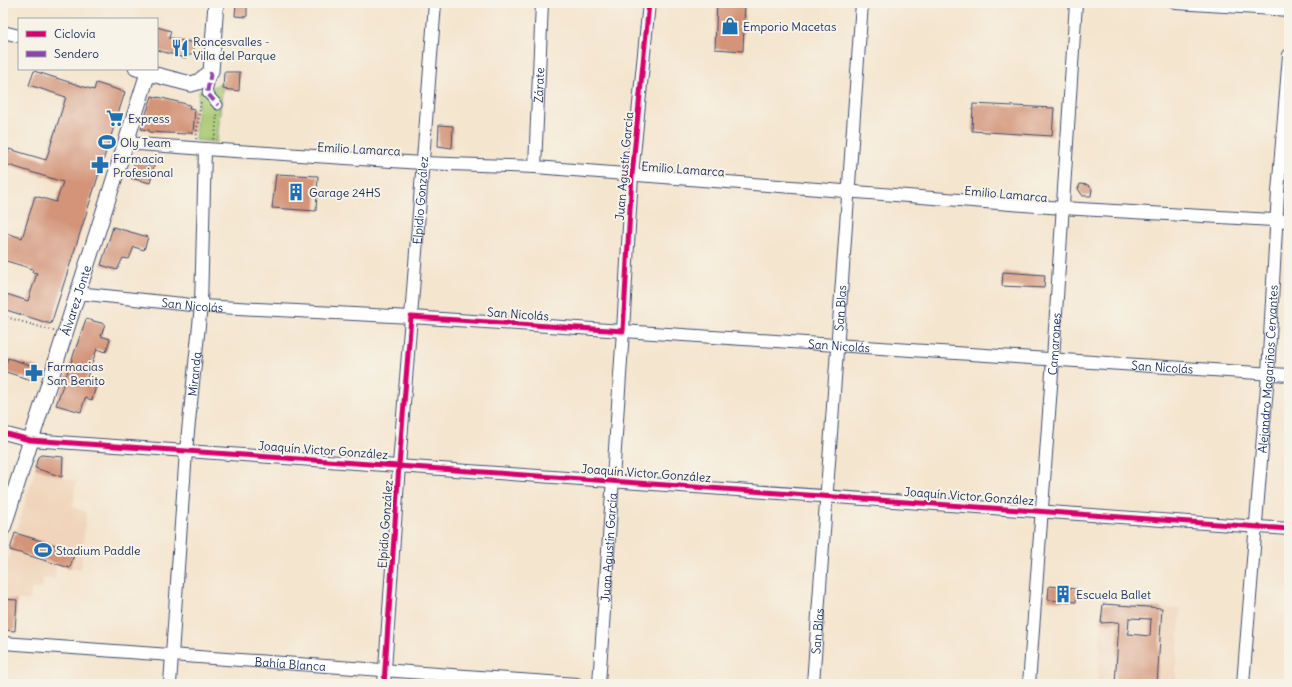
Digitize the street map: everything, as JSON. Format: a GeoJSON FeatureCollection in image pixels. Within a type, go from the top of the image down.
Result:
{"type":"FeatureCollection","features":[{"type":"Feature","properties":{"kind":"street"},"geometry":{"type":"LineString","coordinates":[[216,3],[211,72],[207,93],[218,105]]}},
{"type":"Feature","properties":{"kind":"street","name":"Elpidio González"},"geometry":{"type":"LineString","coordinates":[[384,684],[399,466],[435,3]]}},
{"type":"Feature","properties":{"kind":"street","name":"Zárate"},"geometry":{"type":"LineString","coordinates":[[535,167],[542,3]]}},
{"type":"Feature","properties":{"kind":"street","name":"Juan Agustín García"},"geometry":{"type":"LineString","coordinates":[[599,684],[632,175],[649,3]]}},
{"type":"Feature","properties":{"kind":"street","name":"San Blas"},"geometry":{"type":"LineString","coordinates":[[813,684],[847,191],[862,3]]}},
{"type":"Feature","properties":{"kind":"street","name":"Camarones"},"geometry":{"type":"LineString","coordinates":[[1029,684],[1076,3]]}},
{"type":"Feature","properties":{"kind":"street"},"geometry":{"type":"LineString","coordinates":[[1182,3],[1289,10]]}},
{"type":"Feature","properties":{"kind":"street"},"geometry":{"type":"LineString","coordinates":[[3,32],[18,36]]}},
{"type":"Feature","properties":{"kind":"street","name":"Alejandro Magariños Cervantes"},"geometry":{"type":"LineString","coordinates":[[1243,684],[1268,374],[1283,221],[1289,55]]}},
{"type":"Feature","properties":{"kind":"street"},"geometry":{"type":"LineString","coordinates":[[141,71],[191,84],[198,82],[211,72]]}},
{"type":"Feature","properties":{"kind":"street","name":"Álvarez Jonte"},"geometry":{"type":"LineString","coordinates":[[3,528],[126,143],[141,71]]}},
{"type":"Feature","properties":{"kind":"street","name":"Emilio Lamarca"},"geometry":{"type":"LineString","coordinates":[[126,143],[200,149],[535,167],[1062,208],[1283,221]]}},
{"type":"Feature","properties":{"kind":"street","name":"Miranda"},"geometry":{"type":"LineString","coordinates":[[170,684],[186,451],[201,306],[200,149]]}},
{"type":"Feature","properties":{"kind":"street","name":"San Nicolás"},"geometry":{"type":"LineString","coordinates":[[78,293],[201,306],[411,317],[1289,375]]}},
{"type":"Feature","properties":{"kind":"street","name":"Joaquín Victor González"},"geometry":{"type":"LineString","coordinates":[[3,433],[30,440],[1289,529]]}},
{"type":"Feature","properties":{"kind":"street","name":"Bahía Blanca"},"geometry":{"type":"LineString","coordinates":[[3,643],[577,684]]}},
{"type":"Feature","properties":{"kind":"path"},"geometry":{"type":"LineString","coordinates":[[207,93],[200,100],[197,134],[200,149],[215,136],[218,105]]}},
{"type":"Feature","properties":{"kind":"path"},"geometry":{"type":"LineString","coordinates":[[3,316],[64,334]]}},
{"type":"Feature","properties":{"kind":"shaded area"},"geometry":{"type":"Polygon","coordinates":[[[42,454],[63,457],[62,477],[76,481],[73,507],[86,512],[81,569],[70,568],[56,563],[55,579],[43,578],[41,589],[31,589],[30,600],[17,600],[15,631],[3,631],[3,575],[39,457],[42,454]]]}},
{"type":"Feature","properties":{"kind":"shaded area"},"geometry":{"type":"Polygon","coordinates":[[[1103,604],[1181,609],[1175,684],[1097,684],[1103,604]]]}},
{"type":"Feature","properties":{"kind":"green space"},"geometry":{"type":"Polygon","coordinates":[[[223,82],[217,142],[195,140],[199,91],[205,91],[223,82]]]}},
{"type":"Feature","properties":{"kind":"building"},"geometry":{"type":"Polygon","coordinates":[[[236,3],[247,3],[247,17],[235,16],[236,3]]]}},
{"type":"Feature","properties":{"kind":"building","name":"Emporio Macetas"},"geometry":{"type":"Polygon","coordinates":[[[717,3],[745,3],[743,51],[715,49],[717,3]]]}},
{"type":"Feature","properties":{"kind":"building","name":"Roncesvalles - Villa del Parque"},"geometry":{"type":"Polygon","coordinates":[[[158,27],[171,31],[169,38],[195,43],[193,53],[185,58],[158,50],[158,27]]]}},
{"type":"Feature","properties":{"kind":"building"},"geometry":{"type":"Polygon","coordinates":[[[34,71],[94,90],[96,83],[125,92],[51,324],[3,309],[3,293],[28,301],[37,273],[32,272],[33,269],[3,260],[3,232],[22,238],[35,196],[56,202],[63,182],[5,164],[9,149],[46,160],[66,97],[29,85],[34,71]]]}},
{"type":"Feature","properties":{"kind":"building"},"geometry":{"type":"Polygon","coordinates":[[[224,72],[240,72],[239,91],[223,89],[224,72]]]}},
{"type":"Feature","properties":{"kind":"building"},"geometry":{"type":"Polygon","coordinates":[[[152,96],[190,105],[189,108],[195,109],[193,133],[149,132],[149,130],[141,129],[152,96]]]}},
{"type":"Feature","properties":{"kind":"building"},"geometry":{"type":"Polygon","coordinates":[[[973,104],[1054,108],[1052,136],[972,131],[973,104]]]}},
{"type":"Feature","properties":{"kind":"building"},"geometry":{"type":"Polygon","coordinates":[[[439,125],[453,126],[452,148],[438,146],[439,125]]]}},
{"type":"Feature","properties":{"kind":"building"},"geometry":{"type":"Polygon","coordinates":[[[140,158],[155,161],[150,183],[131,178],[135,161],[140,158]]]}},
{"type":"Feature","properties":{"kind":"building","name":"Garage 24HS"},"geometry":{"type":"Polygon","coordinates":[[[276,174],[318,176],[316,211],[272,208],[276,174]]]}},
{"type":"Feature","properties":{"kind":"building"},"geometry":{"type":"Polygon","coordinates":[[[1080,184],[1088,185],[1092,189],[1091,196],[1083,196],[1078,189],[1080,184]]]}},
{"type":"Feature","properties":{"kind":"building"},"geometry":{"type":"Polygon","coordinates":[[[113,227],[148,237],[144,250],[134,247],[129,259],[123,258],[117,270],[101,265],[113,227]]]}},
{"type":"Feature","properties":{"kind":"building"},"geometry":{"type":"Polygon","coordinates":[[[1003,272],[1045,275],[1044,288],[1002,286],[1003,272]]]}},
{"type":"Feature","properties":{"kind":"building"},"geometry":{"type":"Polygon","coordinates":[[[86,319],[105,324],[101,336],[110,339],[106,352],[97,349],[85,383],[96,386],[92,400],[85,398],[81,412],[56,405],[86,319]]]}},
{"type":"Feature","properties":{"kind":"building"},"geometry":{"type":"Polygon","coordinates":[[[8,358],[39,368],[34,381],[3,371],[8,358]]]}},
{"type":"Feature","properties":{"kind":"building"},"geometry":{"type":"Polygon","coordinates":[[[41,455],[63,457],[62,477],[35,468],[38,457],[41,455]]]}},
{"type":"Feature","properties":{"kind":"building","name":"Stadium Paddle"},"geometry":{"type":"Polygon","coordinates":[[[15,533],[75,551],[70,568],[10,550],[15,533]]]}},
{"type":"Feature","properties":{"kind":"building","name":"Escuela Ballet"},"geometry":{"type":"Polygon","coordinates":[[[1049,586],[1077,589],[1076,602],[1048,600],[1049,586]]]}},
{"type":"Feature","properties":{"kind":"building"},"geometry":{"type":"Polygon","coordinates":[[[3,599],[17,600],[15,631],[3,630],[3,599]]]}},
{"type":"Feature","properties":{"kind":"building"},"geometry":{"type":"Polygon","coordinates":[[[1103,604],[1162,608],[1157,684],[1115,684],[1119,622],[1101,623],[1103,604]],[[1129,618],[1128,634],[1150,636],[1151,619],[1129,618]]]}},
{"type":"Feature","properties":{"kind":"marked path"},"geometry":{"type":"LineString","coordinates":[[211,72],[207,93],[218,105]]}},
{"type":"Feature","properties":{"kind":"cycle path"},"geometry":{"type":"LineString","coordinates":[[384,684],[411,317],[623,331],[632,175],[649,3]]}},
{"type":"Feature","properties":{"kind":"cycle path"},"geometry":{"type":"LineString","coordinates":[[3,433],[30,440],[1289,529]]}},
{"type":"Feature","properties":{"kind":"place","name":"Emporio Macetas"},"geometry":{"type":"Point","coordinates":[730,26]}},
{"type":"Feature","properties":{"kind":"place","name":"Roncesvalles - Villa del Parque"},"geometry":{"type":"Point","coordinates":[180,48]}},
{"type":"Feature","properties":{"kind":"place","name":"Express"},"geometry":{"type":"Point","coordinates":[115,118]}},
{"type":"Feature","properties":{"kind":"place","name":"Oly Team"},"geometry":{"type":"Point","coordinates":[107,142]}},
{"type":"Feature","properties":{"kind":"place","name":"Farmacia Profesional"},"geometry":{"type":"Point","coordinates":[100,165]}},
{"type":"Feature","properties":{"kind":"place","name":"Garage 24HS"},"geometry":{"type":"Point","coordinates":[296,192]}},
{"type":"Feature","properties":{"kind":"place","name":"Farmacias San Benito"},"geometry":{"type":"Point","coordinates":[34,373]}},
{"type":"Feature","properties":{"kind":"place","name":"Stadium Paddle"},"geometry":{"type":"Point","coordinates":[43,550]}},
{"type":"Feature","properties":{"kind":"place","name":"Escuela Ballet"},"geometry":{"type":"Point","coordinates":[1063,594]}}]}
